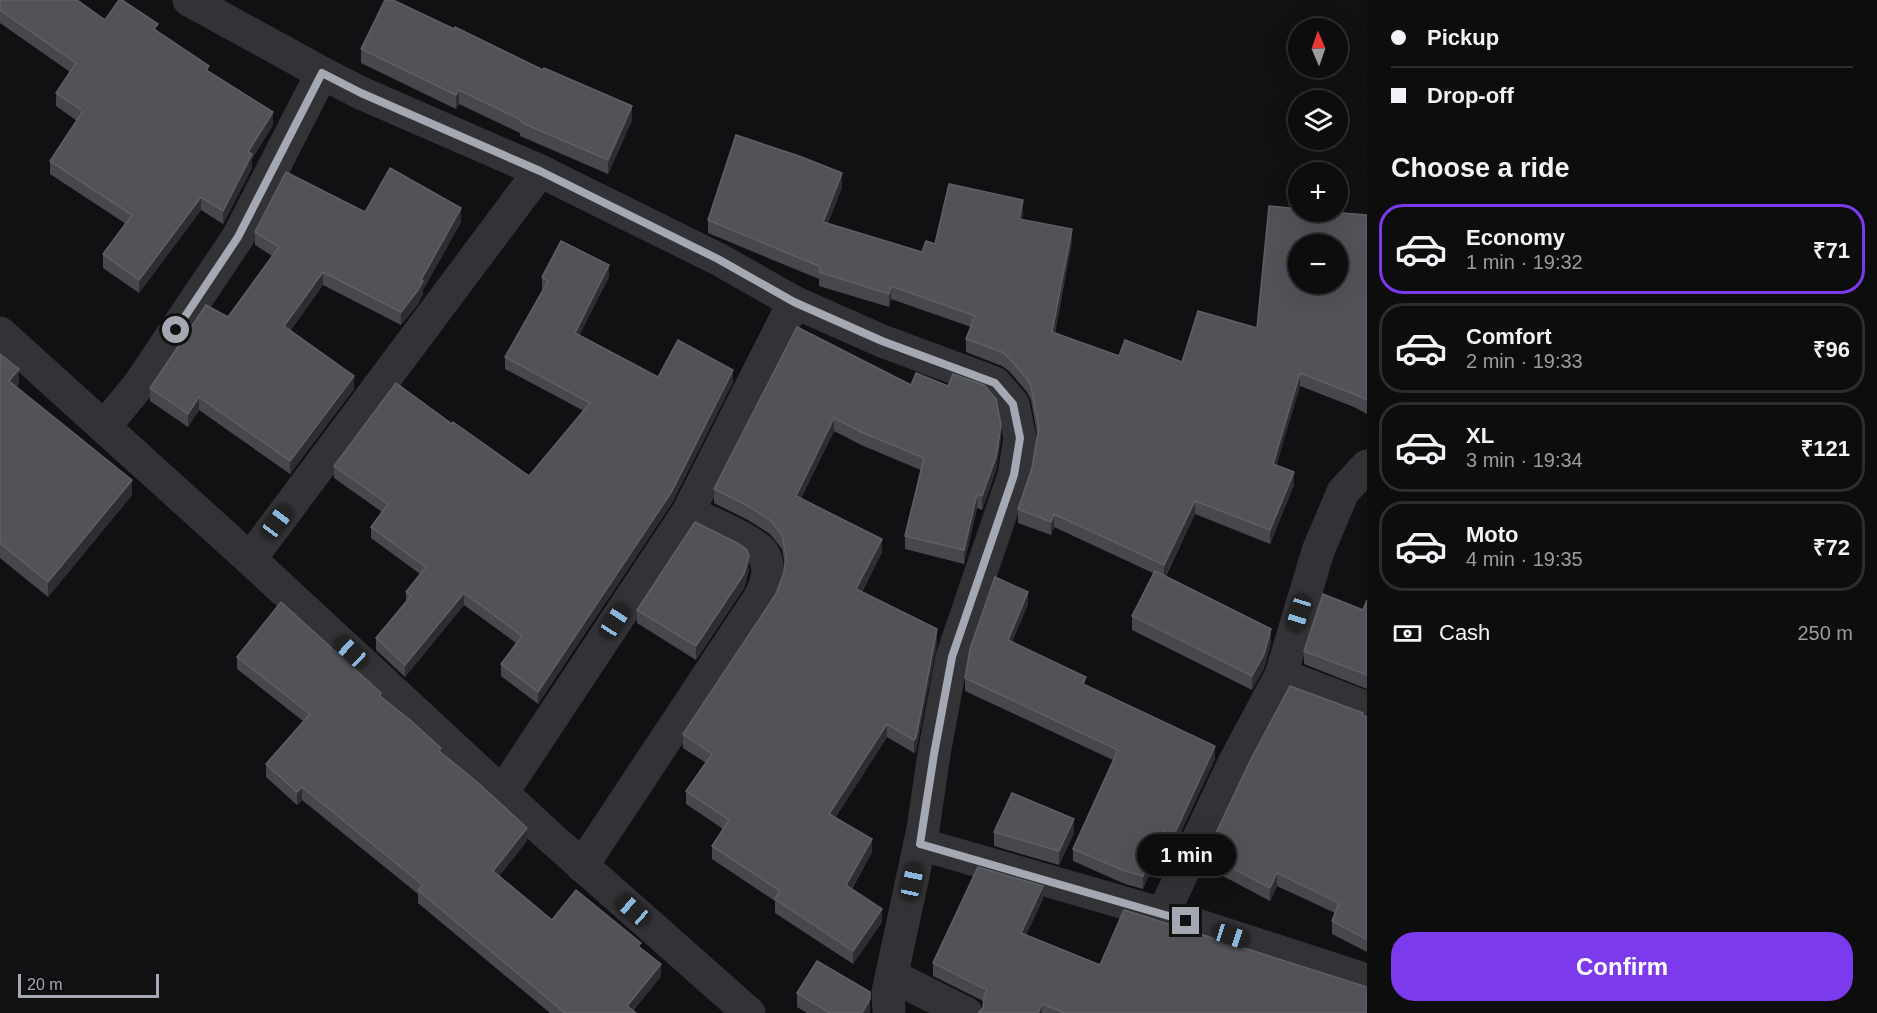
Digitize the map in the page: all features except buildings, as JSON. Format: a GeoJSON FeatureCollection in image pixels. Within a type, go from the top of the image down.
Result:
{"type":"FeatureCollection","features":[{"type":"Feature","properties":{"kind":"street"},"geometry":{"type":"LineString","coordinates":[[189,0],[361,93],[540,171],[718,259],[794,302],[882,341],[995,383],[1013,404],[1020,438],[1014,475],[952,657],[920,844],[888,992],[889,1013]]}},
{"type":"Feature","properties":{"kind":"street"},"geometry":{"type":"LineString","coordinates":[[104,427],[138,386],[238,237],[322,73]]}},
{"type":"Feature","properties":{"kind":"street"},"geometry":{"type":"LineString","coordinates":[[250,559],[540,171]]}},
{"type":"Feature","properties":{"kind":"street"},"geometry":{"type":"LineString","coordinates":[[502,793],[688,512],[794,302]]}},
{"type":"Feature","properties":{"kind":"street"},"geometry":{"type":"LineString","coordinates":[[0,333],[250,559],[582,866],[749,1013]]}},
{"type":"Feature","properties":{"kind":"street"},"geometry":{"type":"LineString","coordinates":[[1163,914],[1234,763],[1281,675],[1318,551],[1343,492],[1367,465]]}},
{"type":"Feature","properties":{"kind":"street"},"geometry":{"type":"LineString","coordinates":[[582,866],[760,597],[767,583],[768,567],[762,551],[749,542],[688,512]]}},
{"type":"Feature","properties":{"kind":"street"},"geometry":{"type":"LineString","coordinates":[[1281,675],[1367,708]]}},
{"type":"Feature","properties":{"kind":"street"},"geometry":{"type":"LineString","coordinates":[[920,844],[1163,914],[1367,980]]}},
{"type":"Feature","properties":{"kind":"street"},"geometry":{"type":"LineString","coordinates":[[892,976],[966,1013]]}},
{"type":"Feature","properties":{"kind":"route"},"geometry":{"type":"LineString","coordinates":[[176,330],[238,237],[322,73],[361,93],[540,171],[718,259],[794,302],[882,341],[995,383],[1013,404],[1020,438],[1014,475],[952,657],[920,844],[1186,921]]}}]}
